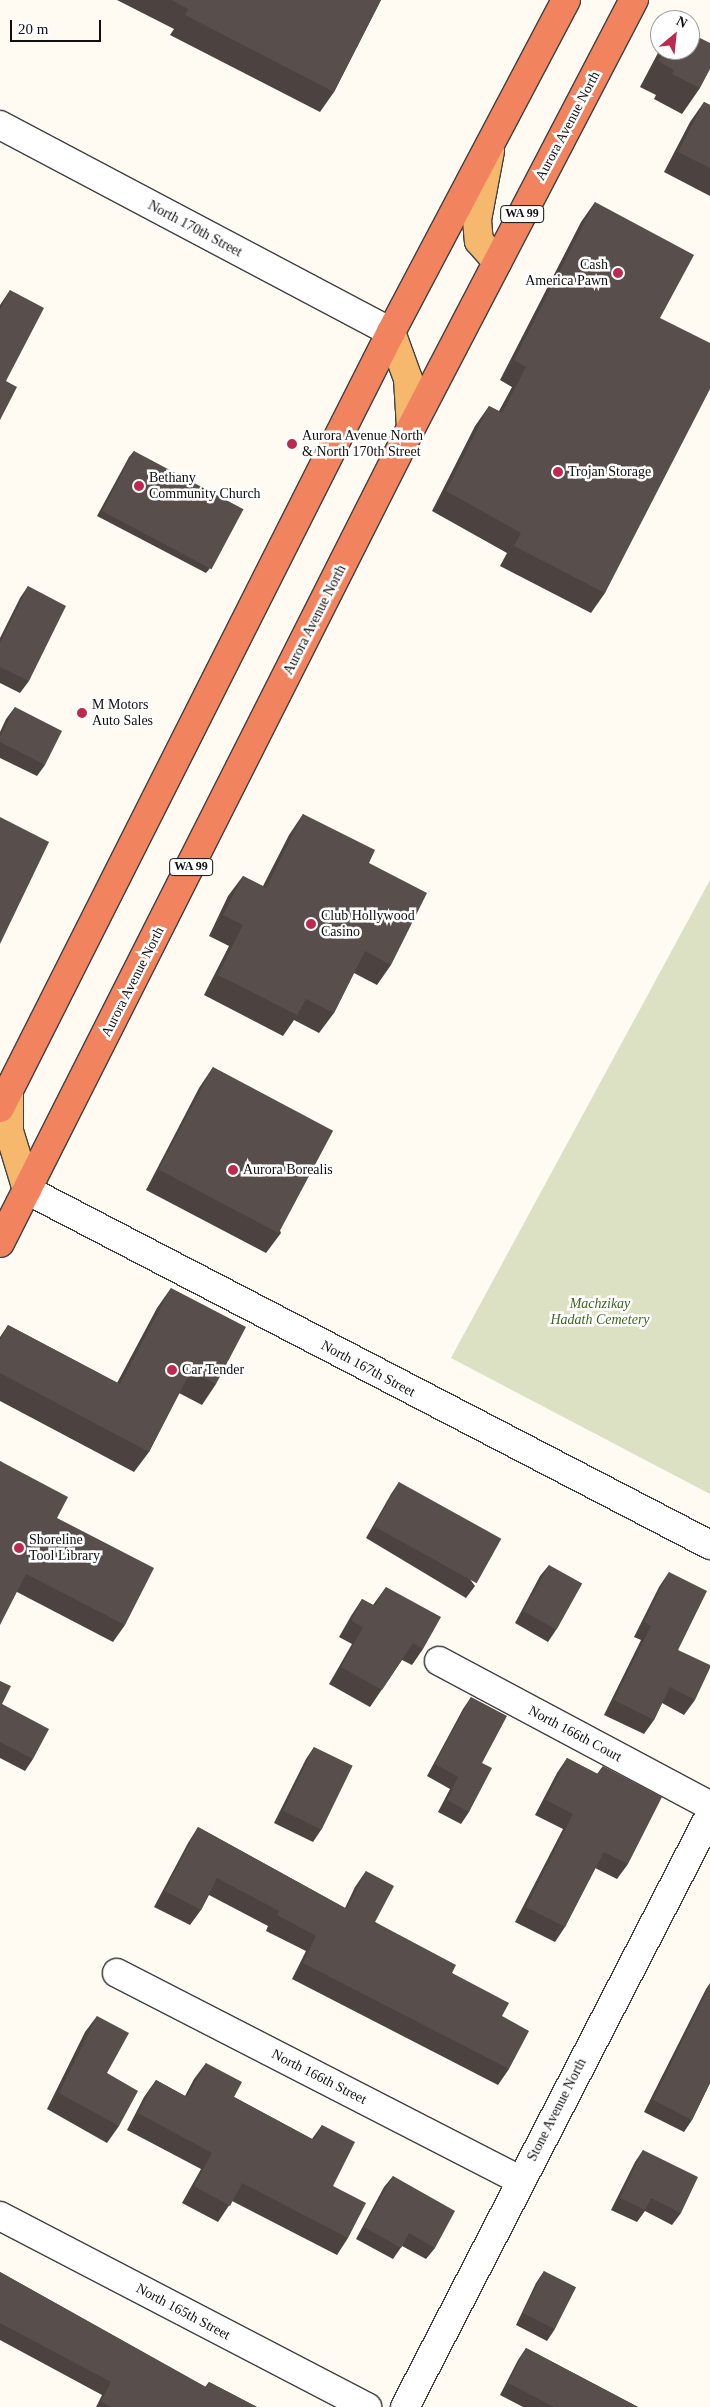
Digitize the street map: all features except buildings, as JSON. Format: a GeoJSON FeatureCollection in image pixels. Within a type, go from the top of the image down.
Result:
{"type":"FeatureCollection","features":[{"type":"Feature","properties":{"kind":"highway"},"geometry":{"type":"LineString","coordinates":[[4,1100],[391,332],[492,145],[566,0]]}},
{"type":"Feature","properties":{"kind":"highway","name":"Aurora Avenue North"},"geometry":{"type":"LineString","coordinates":[[0,1242],[411,428],[634,0]]}},
{"type":"Feature","properties":{"kind":"main road"},"geometry":{"type":"LineString","coordinates":[[492,145],[477,220],[479,241],[497,262]]}},
{"type":"Feature","properties":{"kind":"main road"},"geometry":{"type":"LineString","coordinates":[[391,332],[408,379],[411,428]]}},
{"type":"Feature","properties":{"kind":"main road"},"geometry":{"type":"LineString","coordinates":[[4,1100],[9,1131],[27,1190]]}},
{"type":"Feature","properties":{"kind":"street","name":"North 170th Street"},"geometry":{"type":"LineString","coordinates":[[1,128],[391,332]]}},
{"type":"Feature","properties":{"kind":"street","name":"North 167th Street"},"geometry":{"type":"LineString","coordinates":[[27,1190],[710,1545]]}},
{"type":"Feature","properties":{"kind":"street","name":"North 166th Court"},"geometry":{"type":"LineString","coordinates":[[439,1661],[710,1806]]}},
{"type":"Feature","properties":{"kind":"street","name":"Stone Avenue North"},"geometry":{"type":"LineString","coordinates":[[405,2407],[710,1815]]}},
{"type":"Feature","properties":{"kind":"street","name":"North 166th Street"},"geometry":{"type":"LineString","coordinates":[[116,1973],[521,2181]]}},
{"type":"Feature","properties":{"kind":"street","name":"North 165th Street"},"geometry":{"type":"LineString","coordinates":[[0,2216],[367,2407]]}},
{"type":"Feature","properties":{"kind":"green space","name":"Machzikay Hadath Cemetery"},"geometry":{"type":"Polygon","coordinates":[[[710,880],[710,1494],[451,1358],[710,880]]]}},
{"type":"Feature","properties":{"kind":"place","name":"Cash America Pawn"},"geometry":{"type":"Point","coordinates":[618,273]}},
{"type":"Feature","properties":{"kind":"place","name":"Aurora Avenue North & North 170th Street"},"geometry":{"type":"Point","coordinates":[292,444]}},
{"type":"Feature","properties":{"kind":"place","name":"Trojan Storage"},"geometry":{"type":"Point","coordinates":[558,472]}},
{"type":"Feature","properties":{"kind":"place","name":"Bethany Community Church"},"geometry":{"type":"Point","coordinates":[139,486]}},
{"type":"Feature","properties":{"kind":"place","name":"M Motors Auto Sales"},"geometry":{"type":"Point","coordinates":[82,713]}},
{"type":"Feature","properties":{"kind":"place","name":"Club Hollywood Casino"},"geometry":{"type":"Point","coordinates":[311,924]}},
{"type":"Feature","properties":{"kind":"place","name":"Aurora Borealis"},"geometry":{"type":"Point","coordinates":[233,1170]}},
{"type":"Feature","properties":{"kind":"place","name":"Car Tender"},"geometry":{"type":"Point","coordinates":[172,1370]}},
{"type":"Feature","properties":{"kind":"place","name":"Shoreline Tool Library"},"geometry":{"type":"Point","coordinates":[19,1548]}}]}
